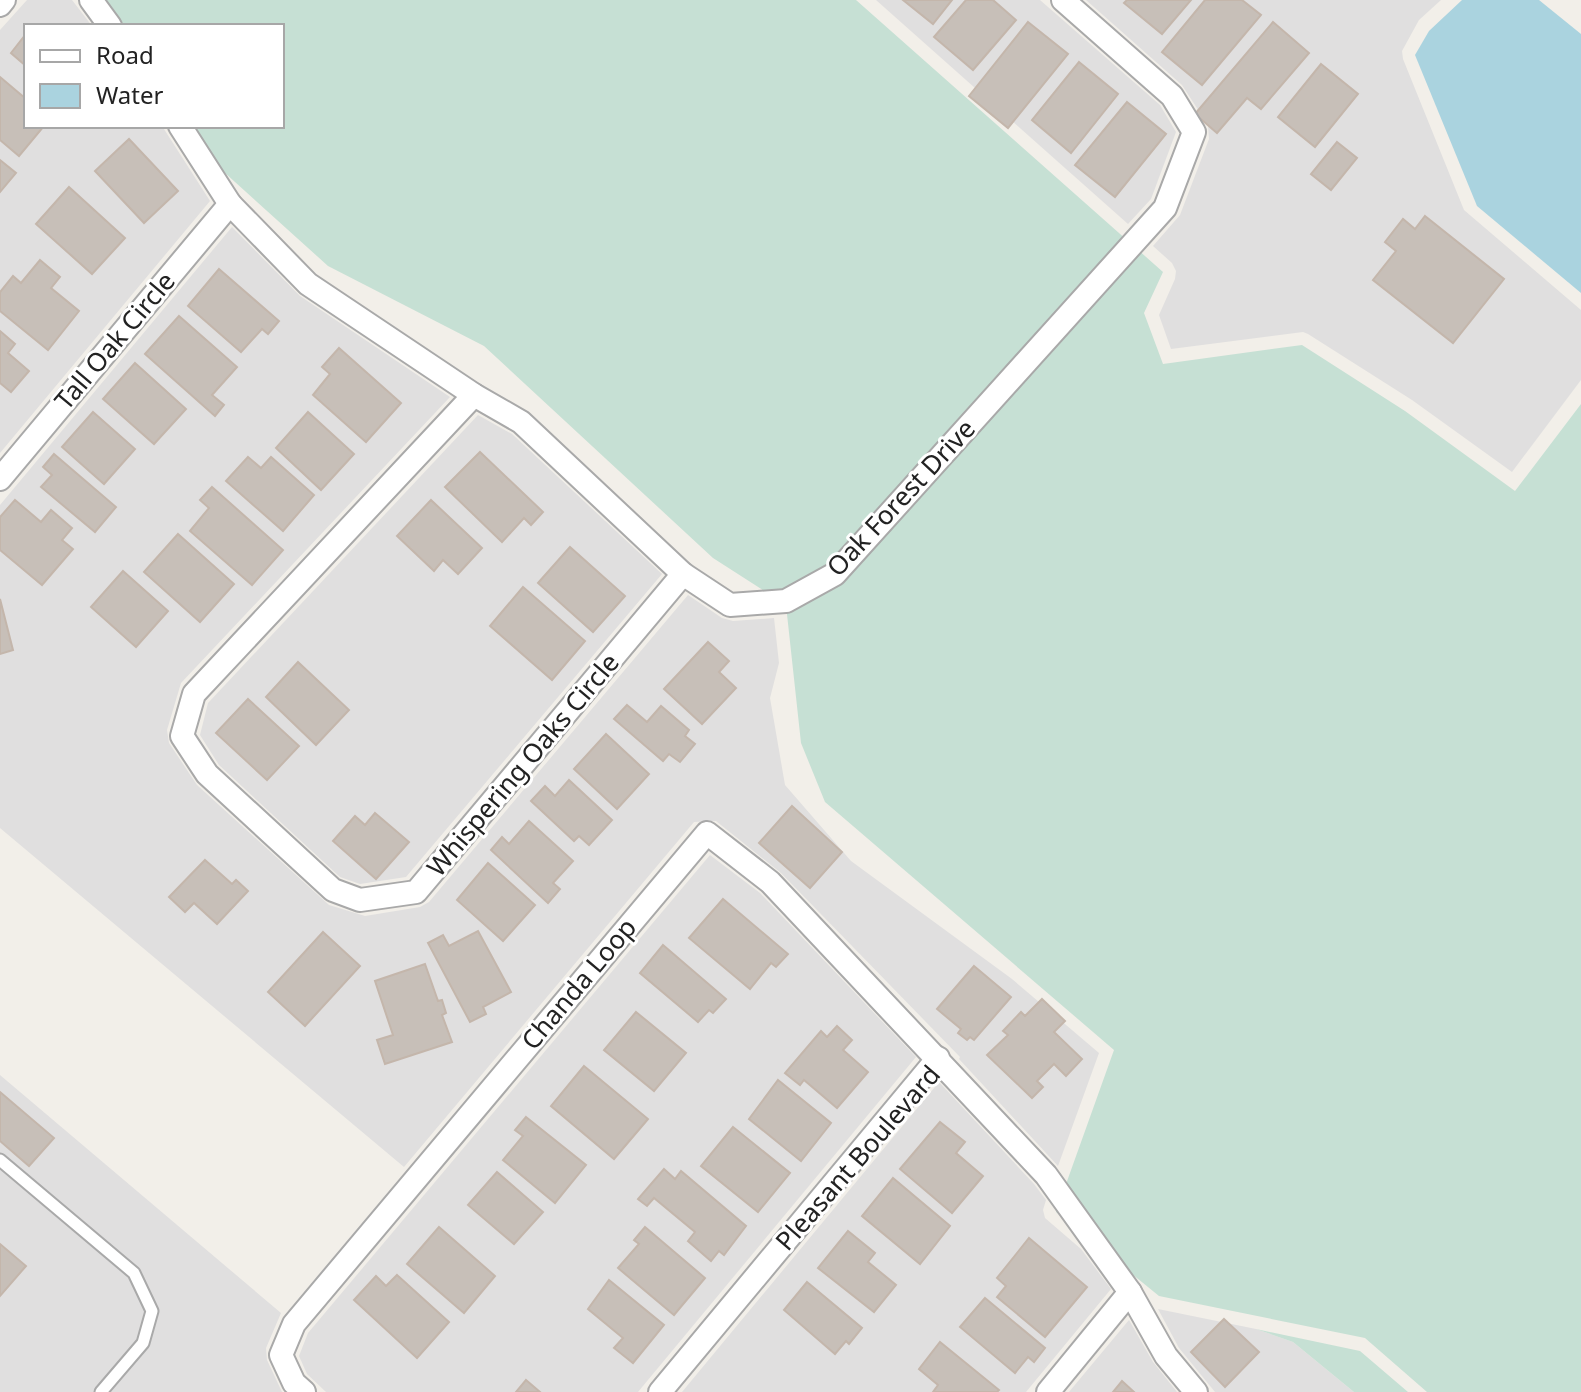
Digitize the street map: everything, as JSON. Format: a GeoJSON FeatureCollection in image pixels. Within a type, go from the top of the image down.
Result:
{"type":"FeatureCollection","features":[{"type":"Feature","properties":{"kind":"street"},"geometry":{"type":"LineString","coordinates":[[0,5],[4,0]]}},
{"type":"Feature","properties":{"kind":"street"},"geometry":{"type":"LineString","coordinates":[[91,0],[109,24]]}},
{"type":"Feature","properties":{"kind":"street","name":"Oak Forest Drive"},"geometry":{"type":"LineString","coordinates":[[181,128],[230,204],[308,284],[474,395],[521,422],[683,574],[730,605],[786,601],[835,574],[1165,208],[1194,132],[1172,96],[1063,0]]}},
{"type":"Feature","properties":{"kind":"street","name":"Tall Oak Circle"},"geometry":{"type":"LineString","coordinates":[[0,479],[230,204]]}},
{"type":"Feature","properties":{"kind":"street","name":"Whispering Oaks Circle"},"geometry":{"type":"LineString","coordinates":[[474,395],[194,694],[182,736],[207,774],[333,890],[360,900],[416,892],[683,574]]}},
{"type":"Feature","properties":{"kind":"street","name":"Chanda Loop"},"geometry":{"type":"LineString","coordinates":[[304,1392],[294,1383],[281,1355],[294,1324],[707,833],[770,882],[938,1058]]}},
{"type":"Feature","properties":{"kind":"street","name":"Pleasant Boulevard"},"geometry":{"type":"LineString","coordinates":[[660,1392],[938,1058],[1046,1175],[1130,1292],[1166,1356],[1196,1392]]}},
{"type":"Feature","properties":{"kind":"street"},"geometry":{"type":"LineString","coordinates":[[1048,1392],[1130,1292]]}},
{"type":"Feature","properties":{"kind":"lane"},"geometry":{"type":"LineString","coordinates":[[0,1160],[134,1273],[152,1311],[143,1343],[101,1392]]}},
{"type":"Feature","properties":{"kind":"shaded area"},"geometry":{"type":"Polygon","coordinates":[[[27,0],[72,0],[90,24],[24,24],[24,128],[163,128],[210,201],[0,453],[0,30],[27,0]]]}},
{"type":"Feature","properties":{"kind":"shaded area"},"geometry":{"type":"Polygon","coordinates":[[[876,0],[1040,0],[1160,105],[1176,132],[1151,199],[1128,224],[876,0]]]}},
{"type":"Feature","properties":{"kind":"shaded area"},"geometry":{"type":"Polygon","coordinates":[[[1086,0],[1441,0],[1419,20],[1402,51],[1464,210],[1581,310],[1581,380],[1512,472],[1412,400],[1303,332],[1171,349],[1159,315],[1176,271],[1172,263],[1153,246],[1180,215],[1209,139],[1208,125],[1182,85],[1086,0]]]}},
{"type":"Feature","properties":{"kind":"shaded area"},"geometry":{"type":"Polygon","coordinates":[[[232,227],[300,296],[450,397],[181,683],[167,730],[169,743],[197,785],[329,905],[365,916],[420,907],[429,902],[688,595],[722,618],[733,621],[774,618],[779,663],[770,698],[785,785],[851,861],[1012,979],[1099,1053],[1058,1166],[960,1057],[781,873],[716,821],[694,822],[404,1167],[0,828],[0,505],[232,227]]]}},
{"type":"Feature","properties":{"kind":"shaded area"},"geometry":{"type":"Polygon","coordinates":[[[478,415],[512,434],[662,574],[406,877],[360,884],[340,877],[219,765],[200,735],[208,703],[478,415]]]}},
{"type":"Feature","properties":{"kind":"shaded area"},"geometry":{"type":"Polygon","coordinates":[[[710,855],[760,893],[916,1057],[638,1392],[326,1392],[307,1374],[299,1356],[308,1333],[710,855]]]}},
{"type":"Feature","properties":{"kind":"shaded area"},"geometry":{"type":"Polygon","coordinates":[[[0,1075],[281,1313],[266,1348],[267,1360],[282,1392],[0,1392],[0,1075]]]}},
{"type":"Feature","properties":{"kind":"shaded area"},"geometry":{"type":"Polygon","coordinates":[[[939,1082],[1034,1184],[1046,1200],[1043,1210],[1045,1218],[1081,1249],[1111,1289],[1026,1392],[682,1392],[939,1082]]]}},
{"type":"Feature","properties":{"kind":"shaded area"},"geometry":{"type":"Polygon","coordinates":[[[1158,1309],[1256,1329],[1293,1342],[1354,1392],[1215,1392],[1179,1348],[1158,1309]]]}},
{"type":"Feature","properties":{"kind":"shaded area"},"geometry":{"type":"Polygon","coordinates":[[[1129,1320],[1153,1362],[1177,1392],[1069,1392],[1129,1320]]]}},
{"type":"Feature","properties":{"kind":"green space"},"geometry":{"type":"Polygon","coordinates":[[[98,0],[856,0],[1163,272],[1144,313],[1163,364],[1302,345],[1405,411],[1515,491],[1581,404],[1581,1392],[1427,1392],[1365,1338],[1159,1296],[1056,1212],[1114,1050],[825,802],[801,743],[786,605],[713,558],[484,346],[328,266],[193,144],[182,128],[284,128],[284,24],[114,24],[98,0]]]}},
{"type":"Feature","properties":{"kind":"green space"},"geometry":{"type":"Polygon","coordinates":[[[1256,1329],[1360,1351],[1408,1392],[1354,1392],[1293,1342],[1256,1329]]]}},
{"type":"Feature","properties":{"kind":"water"},"geometry":{"type":"Polygon","coordinates":[[[1462,0],[1539,0],[1581,34],[1581,293],[1477,206],[1415,55],[1429,31],[1462,0]]]}},
{"type":"Feature","properties":{"kind":"building"},"geometry":{"type":"Polygon","coordinates":[[[903,0],[952,0],[933,24],[903,0]]]}},
{"type":"Feature","properties":{"kind":"building"},"geometry":{"type":"Polygon","coordinates":[[[966,0],[993,0],[1016,20],[973,70],[934,37],[966,0]]]}},
{"type":"Feature","properties":{"kind":"building"},"geometry":{"type":"Polygon","coordinates":[[[1127,0],[1191,0],[1162,34],[1124,3],[1127,0]]]}},
{"type":"Feature","properties":{"kind":"building"},"geometry":{"type":"Polygon","coordinates":[[[1205,0],[1242,0],[1261,15],[1202,85],[1162,52],[1205,0]]]}},
{"type":"Feature","properties":{"kind":"building"},"geometry":{"type":"Polygon","coordinates":[[[1028,22],[1068,54],[1008,128],[969,96],[1028,22]]]}},
{"type":"Feature","properties":{"kind":"building"},"geometry":{"type":"Polygon","coordinates":[[[1273,22],[1309,53],[1261,109],[1247,98],[1217,133],[1195,114],[1273,22]]]}},
{"type":"Feature","properties":{"kind":"building"},"geometry":{"type":"Polygon","coordinates":[[[24,37],[24,64],[11,53],[24,37]]]}},
{"type":"Feature","properties":{"kind":"building"},"geometry":{"type":"Polygon","coordinates":[[[1079,62],[1118,94],[1071,153],[1032,120],[1079,62]]]}},
{"type":"Feature","properties":{"kind":"building"},"geometry":{"type":"Polygon","coordinates":[[[1321,64],[1358,94],[1315,147],[1278,117],[1321,64]]]}},
{"type":"Feature","properties":{"kind":"building"},"geometry":{"type":"Polygon","coordinates":[[[0,77],[24,97],[24,128],[42,128],[19,156],[0,140],[0,77]]]}},
{"type":"Feature","properties":{"kind":"building"},"geometry":{"type":"Polygon","coordinates":[[[1127,102],[1166,134],[1115,197],[1075,165],[1127,102]]]}},
{"type":"Feature","properties":{"kind":"building"},"geometry":{"type":"Polygon","coordinates":[[[129,139],[178,191],[144,223],[95,171],[129,139]]]}},
{"type":"Feature","properties":{"kind":"building"},"geometry":{"type":"Polygon","coordinates":[[[1337,142],[1357,158],[1331,190],[1311,174],[1337,142]]]}},
{"type":"Feature","properties":{"kind":"building"},"geometry":{"type":"Polygon","coordinates":[[[0,160],[16,173],[0,192],[0,160]]]}},
{"type":"Feature","properties":{"kind":"building"},"geometry":{"type":"Polygon","coordinates":[[[69,187],[125,238],[92,274],[36,224],[69,187]]]}},
{"type":"Feature","properties":{"kind":"building"},"geometry":{"type":"Polygon","coordinates":[[[1425,216],[1504,279],[1453,343],[1373,280],[1396,251],[1385,242],[1403,219],[1415,229],[1425,216]]]}},
{"type":"Feature","properties":{"kind":"building"},"geometry":{"type":"Polygon","coordinates":[[[40,260],[60,277],[51,288],[79,311],[48,350],[0,311],[0,292],[13,276],[21,283],[40,260]]]}},
{"type":"Feature","properties":{"kind":"building"},"geometry":{"type":"Polygon","coordinates":[[[219,269],[279,321],[268,334],[262,329],[241,352],[188,306],[219,269]]]}},
{"type":"Feature","properties":{"kind":"building"},"geometry":{"type":"Polygon","coordinates":[[[179,316],[237,367],[212,395],[224,405],[215,416],[145,354],[179,316]]]}},
{"type":"Feature","properties":{"kind":"building"},"geometry":{"type":"Polygon","coordinates":[[[0,331],[15,344],[8,353],[29,371],[11,392],[0,383],[0,331]]]}},
{"type":"Feature","properties":{"kind":"building"},"geometry":{"type":"Polygon","coordinates":[[[339,348],[401,403],[366,442],[313,395],[330,374],[322,367],[339,348]]]}},
{"type":"Feature","properties":{"kind":"building"},"geometry":{"type":"Polygon","coordinates":[[[135,363],[186,409],[154,444],[103,399],[135,363]]]}},
{"type":"Feature","properties":{"kind":"building"},"geometry":{"type":"Polygon","coordinates":[[[93,412],[135,449],[104,484],[62,447],[93,412]]]}},
{"type":"Feature","properties":{"kind":"building"},"geometry":{"type":"Polygon","coordinates":[[[308,412],[354,454],[321,490],[276,448],[308,412]]]}},
{"type":"Feature","properties":{"kind":"building"},"geometry":{"type":"Polygon","coordinates":[[[480,452],[543,512],[531,525],[524,518],[502,542],[445,487],[480,452]]]}},
{"type":"Feature","properties":{"kind":"building"},"geometry":{"type":"Polygon","coordinates":[[[54,454],[116,507],[95,532],[41,487],[52,475],[43,467],[54,454]]]}},
{"type":"Feature","properties":{"kind":"building"},"geometry":{"type":"Polygon","coordinates":[[[248,457],[261,468],[271,457],[314,495],[283,531],[226,481],[248,457]]]}},
{"type":"Feature","properties":{"kind":"building"},"geometry":{"type":"Polygon","coordinates":[[[212,487],[283,550],[252,585],[190,531],[209,508],[200,500],[212,487]]]}},
{"type":"Feature","properties":{"kind":"building"},"geometry":{"type":"Polygon","coordinates":[[[15,500],[41,522],[51,510],[72,528],[62,540],[73,549],[42,585],[0,550],[0,517],[15,500]]]}},
{"type":"Feature","properties":{"kind":"building"},"geometry":{"type":"Polygon","coordinates":[[[431,500],[482,548],[458,574],[443,560],[434,571],[397,536],[431,500]]]}},
{"type":"Feature","properties":{"kind":"building"},"geometry":{"type":"Polygon","coordinates":[[[178,534],[234,584],[200,622],[144,572],[178,534]]]}},
{"type":"Feature","properties":{"kind":"building"},"geometry":{"type":"Polygon","coordinates":[[[570,547],[625,596],[593,632],[538,583],[570,547]]]}},
{"type":"Feature","properties":{"kind":"building"},"geometry":{"type":"Polygon","coordinates":[[[123,571],[168,611],[136,647],[91,607],[123,571]]]}},
{"type":"Feature","properties":{"kind":"building"},"geometry":{"type":"Polygon","coordinates":[[[523,587],[585,641],[552,680],[490,626],[523,587]]]}},
{"type":"Feature","properties":{"kind":"building"},"geometry":{"type":"Polygon","coordinates":[[[0,599],[13,650],[0,654],[0,599]]]}},
{"type":"Feature","properties":{"kind":"building"},"geometry":{"type":"Polygon","coordinates":[[[708,642],[729,661],[719,672],[736,688],[702,724],[664,689],[708,642]]]}},
{"type":"Feature","properties":{"kind":"building"},"geometry":{"type":"Polygon","coordinates":[[[298,662],[349,710],[316,745],[266,697],[298,662]]]}},
{"type":"Feature","properties":{"kind":"building"},"geometry":{"type":"Polygon","coordinates":[[[248,699],[299,746],[267,780],[216,733],[248,699]]]}},
{"type":"Feature","properties":{"kind":"building"},"geometry":{"type":"Polygon","coordinates":[[[627,705],[647,722],[661,706],[689,730],[685,736],[695,744],[680,762],[669,754],[663,761],[614,719],[627,705]]]}},
{"type":"Feature","properties":{"kind":"building"},"geometry":{"type":"Polygon","coordinates":[[[606,734],[649,774],[617,809],[574,769],[606,734]]]}},
{"type":"Feature","properties":{"kind":"building"},"geometry":{"type":"Polygon","coordinates":[[[569,780],[612,820],[589,845],[579,836],[574,841],[531,801],[545,786],[555,796],[569,780]]]}},
{"type":"Feature","properties":{"kind":"building"},"geometry":{"type":"Polygon","coordinates":[[[792,806],[842,852],[810,888],[759,843],[792,806]]]}},
{"type":"Feature","properties":{"kind":"building"},"geometry":{"type":"Polygon","coordinates":[[[375,813],[409,842],[376,879],[333,841],[355,816],[365,825],[375,813]]]}},
{"type":"Feature","properties":{"kind":"building"},"geometry":{"type":"Polygon","coordinates":[[[529,821],[573,861],[553,883],[560,889],[548,903],[491,850],[502,837],[509,844],[529,821]]]}},
{"type":"Feature","properties":{"kind":"building"},"geometry":{"type":"Polygon","coordinates":[[[205,860],[232,884],[236,880],[248,891],[217,924],[194,903],[185,912],[169,897],[205,860]]]}},
{"type":"Feature","properties":{"kind":"building"},"geometry":{"type":"Polygon","coordinates":[[[488,863],[535,905],[503,941],[457,900],[488,863]]]}},
{"type":"Feature","properties":{"kind":"building"},"geometry":{"type":"Polygon","coordinates":[[[723,899],[788,954],[776,967],[771,963],[750,989],[689,938],[723,899]]]}},
{"type":"Feature","properties":{"kind":"building"},"geometry":{"type":"Polygon","coordinates":[[[478,931],[511,992],[483,1007],[486,1014],[470,1022],[428,943],[443,935],[449,946],[478,931]]]}},
{"type":"Feature","properties":{"kind":"building"},"geometry":{"type":"Polygon","coordinates":[[[323,932],[360,966],[305,1026],[268,992],[323,932]]]}},
{"type":"Feature","properties":{"kind":"building"},"geometry":{"type":"Polygon","coordinates":[[[663,945],[726,999],[713,1013],[709,1010],[698,1022],[640,973],[663,945]]]}},
{"type":"Feature","properties":{"kind":"building"},"geometry":{"type":"Polygon","coordinates":[[[425,964],[438,1001],[442,1000],[446,1013],[442,1015],[452,1042],[385,1064],[377,1040],[393,1035],[375,981],[425,964]]]}},
{"type":"Feature","properties":{"kind":"building"},"geometry":{"type":"Polygon","coordinates":[[[974,966],[1011,997],[974,1040],[970,1037],[967,1040],[958,1033],[961,1029],[937,1009],[974,966]]]}},
{"type":"Feature","properties":{"kind":"building"},"geometry":{"type":"Polygon","coordinates":[[[1042,999],[1065,1021],[1054,1032],[1082,1059],[1066,1076],[1054,1064],[1037,1081],[1043,1087],[1032,1098],[987,1055],[1008,1035],[1003,1031],[1021,1012],[1025,1016],[1042,999]]]}},
{"type":"Feature","properties":{"kind":"building"},"geometry":{"type":"Polygon","coordinates":[[[636,1012],[686,1053],[654,1091],[604,1050],[636,1012]]]}},
{"type":"Feature","properties":{"kind":"building"},"geometry":{"type":"Polygon","coordinates":[[[837,1026],[852,1040],[843,1050],[868,1072],[837,1108],[804,1080],[800,1085],[785,1073],[821,1031],[827,1037],[837,1026]]]}},
{"type":"Feature","properties":{"kind":"building"},"geometry":{"type":"Polygon","coordinates":[[[584,1066],[648,1119],[614,1159],[551,1106],[584,1066]]]}},
{"type":"Feature","properties":{"kind":"building"},"geometry":{"type":"Polygon","coordinates":[[[778,1080],[831,1123],[801,1161],[749,1119],[778,1080]]]}},
{"type":"Feature","properties":{"kind":"building"},"geometry":{"type":"Polygon","coordinates":[[[0,1092],[54,1138],[29,1166],[0,1141],[0,1092]]]}},
{"type":"Feature","properties":{"kind":"building"},"geometry":{"type":"Polygon","coordinates":[[[526,1117],[586,1165],[555,1203],[503,1160],[523,1136],[515,1130],[526,1117]]]}},
{"type":"Feature","properties":{"kind":"building"},"geometry":{"type":"Polygon","coordinates":[[[940,1122],[965,1142],[956,1153],[983,1176],[952,1213],[900,1169],[940,1122]]]}},
{"type":"Feature","properties":{"kind":"building"},"geometry":{"type":"Polygon","coordinates":[[[733,1127],[790,1173],[758,1212],[701,1166],[733,1127]]]}},
{"type":"Feature","properties":{"kind":"building"},"geometry":{"type":"Polygon","coordinates":[[[664,1169],[675,1179],[681,1171],[746,1226],[724,1255],[719,1251],[711,1261],[688,1241],[695,1232],[654,1198],[647,1206],[638,1199],[664,1169]]]}},
{"type":"Feature","properties":{"kind":"building"},"geometry":{"type":"Polygon","coordinates":[[[497,1172],[543,1212],[514,1244],[468,1205],[497,1172]]]}},
{"type":"Feature","properties":{"kind":"building"},"geometry":{"type":"Polygon","coordinates":[[[893,1178],[950,1226],[920,1264],[862,1216],[893,1178]]]}},
{"type":"Feature","properties":{"kind":"building"},"geometry":{"type":"Polygon","coordinates":[[[439,1227],[495,1276],[464,1313],[407,1264],[439,1227]]]}},
{"type":"Feature","properties":{"kind":"building"},"geometry":{"type":"Polygon","coordinates":[[[645,1227],[705,1278],[674,1315],[618,1268],[639,1244],[634,1240],[645,1227]]]}},
{"type":"Feature","properties":{"kind":"building"},"geometry":{"type":"Polygon","coordinates":[[[848,1231],[875,1253],[868,1262],[896,1285],[874,1312],[818,1268],[848,1231]]]}},
{"type":"Feature","properties":{"kind":"building"},"geometry":{"type":"Polygon","coordinates":[[[1029,1238],[1087,1287],[1045,1337],[997,1297],[1006,1286],[997,1278],[1029,1238]]]}},
{"type":"Feature","properties":{"kind":"building"},"geometry":{"type":"Polygon","coordinates":[[[0,1244],[26,1266],[0,1296],[0,1244]]]}},
{"type":"Feature","properties":{"kind":"building"},"geometry":{"type":"Polygon","coordinates":[[[397,1275],[449,1322],[417,1358],[354,1300],[376,1276],[386,1286],[397,1275]]]}},
{"type":"Feature","properties":{"kind":"building"},"geometry":{"type":"Polygon","coordinates":[[[609,1280],[664,1325],[633,1363],[614,1348],[623,1338],[588,1309],[609,1280]]]}},
{"type":"Feature","properties":{"kind":"building"},"geometry":{"type":"Polygon","coordinates":[[[807,1282],[862,1328],[849,1344],[846,1341],[835,1354],[784,1310],[807,1282]]]}},
{"type":"Feature","properties":{"kind":"building"},"geometry":{"type":"Polygon","coordinates":[[[985,1298],[1045,1348],[1034,1362],[1028,1357],[1015,1373],[960,1327],[985,1298]]]}},
{"type":"Feature","properties":{"kind":"building"},"geometry":{"type":"Polygon","coordinates":[[[1224,1319],[1259,1352],[1225,1387],[1191,1352],[1224,1319]]]}},
{"type":"Feature","properties":{"kind":"building"},"geometry":{"type":"Polygon","coordinates":[[[940,1342],[999,1390],[933,1392],[938,1385],[919,1369],[940,1342]]]}},
{"type":"Feature","properties":{"kind":"building"},"geometry":{"type":"Polygon","coordinates":[[[526,1380],[540,1392],[516,1392],[526,1380]]]}},
{"type":"Feature","properties":{"kind":"building"},"geometry":{"type":"Polygon","coordinates":[[[1122,1381],[1134,1392],[1113,1392],[1122,1381]]]}}]}
